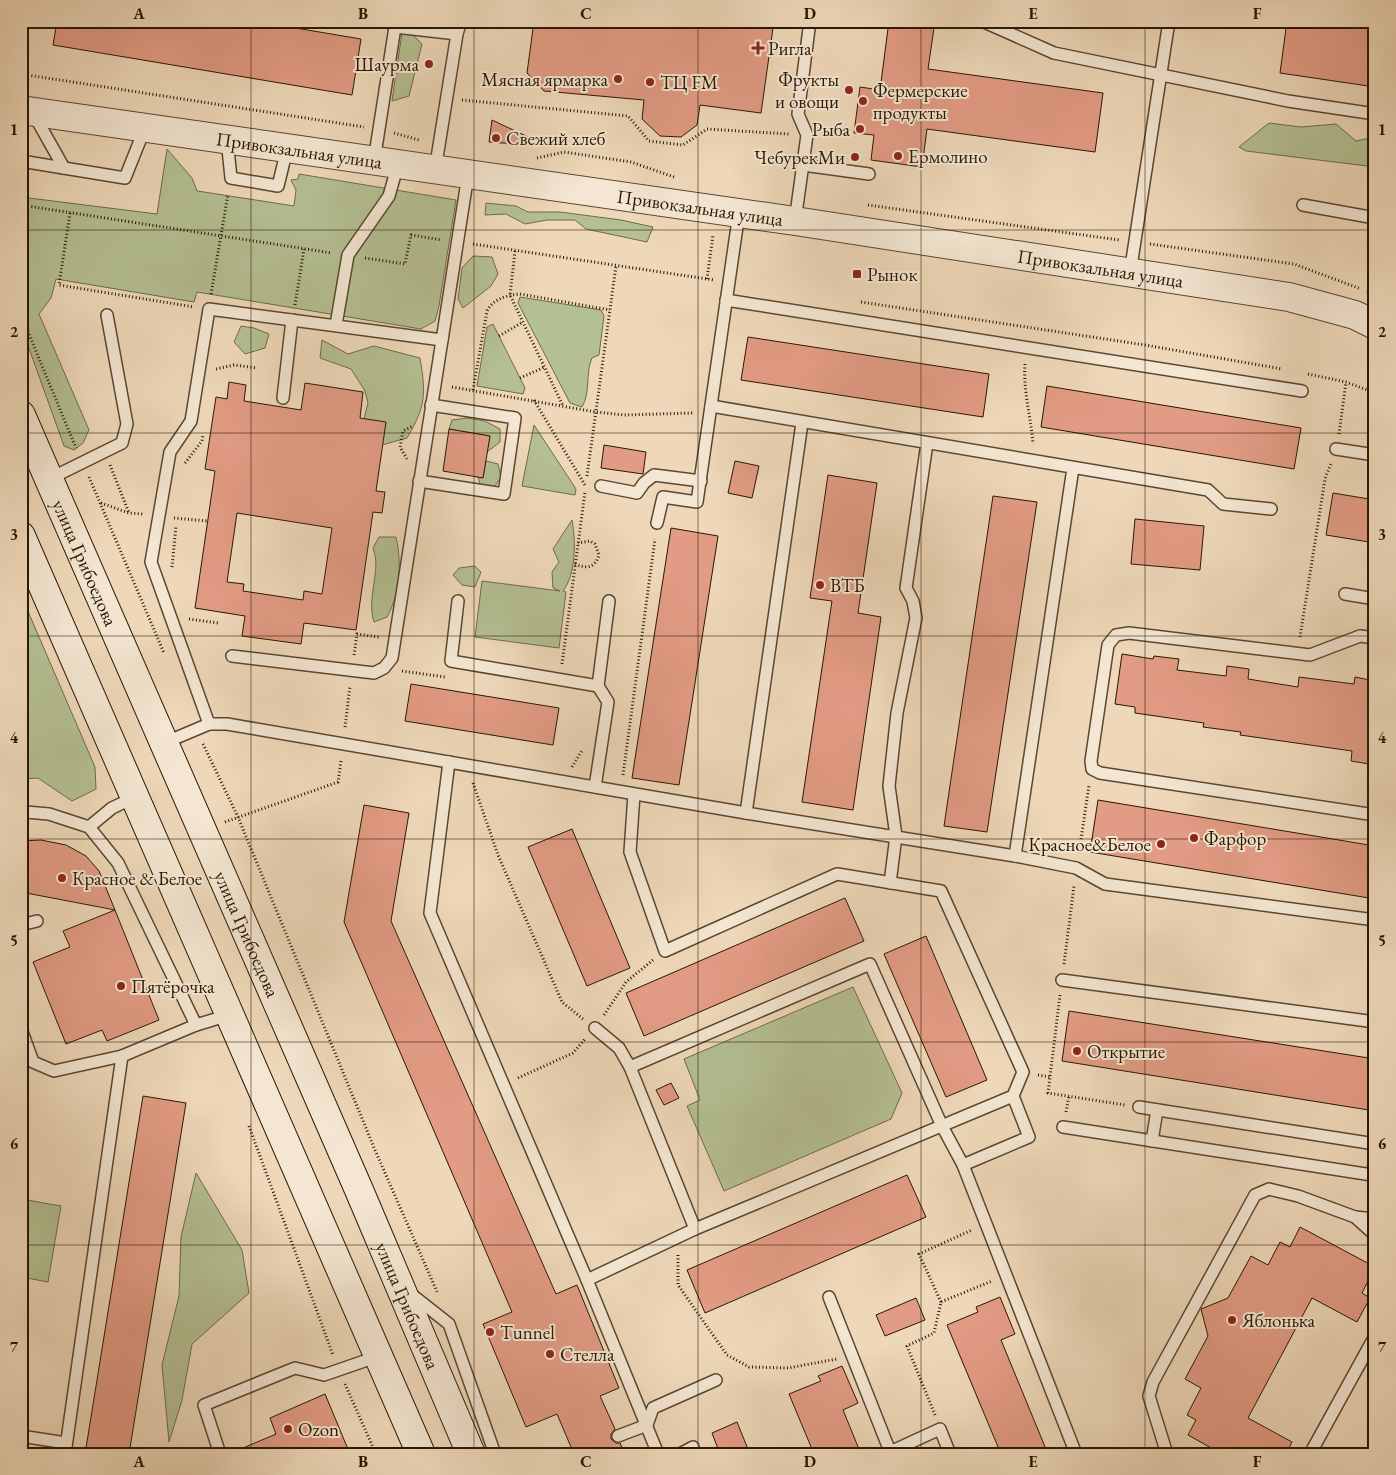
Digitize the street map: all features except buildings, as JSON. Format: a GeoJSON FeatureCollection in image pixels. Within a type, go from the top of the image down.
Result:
{"type":"FeatureCollection","features":[{"type":"Feature","properties":{"kind":"main road","name":"Привокзальная улица"},"geometry":{"type":"LineString","coordinates":[[27,111],[386,163],[437,157],[468,175],[795,221],[1289,298],[1355,315],[1375,325]]}},
{"type":"Feature","properties":{"kind":"main road","name":"улица Грибоедова"},"geometry":{"type":"LineString","coordinates":[[21,415],[400,1285],[471,1454]]}},
{"type":"Feature","properties":{"kind":"main road"},"geometry":{"type":"LineString","coordinates":[[21,536],[231,1014],[421,1454]]}},
{"type":"Feature","properties":{"kind":"lane"},"geometry":{"type":"LineString","coordinates":[[437,157],[457,34],[461,21]]}},
{"type":"Feature","properties":{"kind":"lane"},"geometry":{"type":"LineString","coordinates":[[795,221],[807,135],[798,114],[810,21]]}},
{"type":"Feature","properties":{"kind":"lane"},"geometry":{"type":"LineString","coordinates":[[982,21],[1054,53],[1288,101],[1375,114]]}},
{"type":"Feature","properties":{"kind":"lane"},"geometry":{"type":"LineString","coordinates":[[1130,273],[1168,21]]}},
{"type":"Feature","properties":{"kind":"lane"},"geometry":{"type":"LineString","coordinates":[[336,325],[348,255],[389,196],[386,163],[378,127],[393,24],[457,34]]}},
{"type":"Feature","properties":{"kind":"lane"},"geometry":{"type":"LineString","coordinates":[[27,111],[64,168]]}},
{"type":"Feature","properties":{"kind":"lane"},"geometry":{"type":"LineString","coordinates":[[21,161],[125,178],[145,128]]}},
{"type":"Feature","properties":{"kind":"lane"},"geometry":{"type":"LineString","coordinates":[[227,139],[231,178],[278,186],[287,148]]}},
{"type":"Feature","properties":{"kind":"lane"},"geometry":{"type":"LineString","coordinates":[[802,165],[869,174]]}},
{"type":"Feature","properties":{"kind":"lane"},"geometry":{"type":"LineString","coordinates":[[232,656],[374,673],[384,668],[392,658],[468,175]]}},
{"type":"Feature","properties":{"kind":"lane"},"geometry":{"type":"LineString","coordinates":[[1303,205],[1375,218]]}},
{"type":"Feature","properties":{"kind":"lane"},"geometry":{"type":"LineString","coordinates":[[658,523],[663,497],[697,502],[739,213]]}},
{"type":"Feature","properties":{"kind":"lane"},"geometry":{"type":"LineString","coordinates":[[726,300],[1302,391]]}},
{"type":"Feature","properties":{"kind":"lane"},"geometry":{"type":"LineString","coordinates":[[209,724],[152,562],[170,452],[191,421],[209,309],[442,340]]}},
{"type":"Feature","properties":{"kind":"lane"},"geometry":{"type":"LineString","coordinates":[[48,480],[122,443],[127,424],[107,315]]}},
{"type":"Feature","properties":{"kind":"lane"},"geometry":{"type":"LineString","coordinates":[[283,398],[292,320]]}},
{"type":"Feature","properties":{"kind":"lane"},"geometry":{"type":"LineString","coordinates":[[419,481],[504,494],[515,418],[431,405]]}},
{"type":"Feature","properties":{"kind":"lane"},"geometry":{"type":"LineString","coordinates":[[711,410],[927,443],[1208,490],[1223,504],[1271,509]]}},
{"type":"Feature","properties":{"kind":"lane"},"geometry":{"type":"LineString","coordinates":[[746,813],[802,423]]}},
{"type":"Feature","properties":{"kind":"lane"},"geometry":{"type":"LineString","coordinates":[[890,883],[896,836],[890,786],[897,714],[916,618],[913,601],[906,588],[927,443]]}},
{"type":"Feature","properties":{"kind":"lane"},"geometry":{"type":"LineString","coordinates":[[1336,449],[1375,455]]}},
{"type":"Feature","properties":{"kind":"lane"},"geometry":{"type":"LineString","coordinates":[[1015,856],[1072,468]]}},
{"type":"Feature","properties":{"kind":"lane"},"geometry":{"type":"LineString","coordinates":[[601,486],[637,492],[654,475],[701,481]]}},
{"type":"Feature","properties":{"kind":"lane"},"geometry":{"type":"LineString","coordinates":[[1345,594],[1375,599]]}},
{"type":"Feature","properties":{"kind":"lane"},"geometry":{"type":"LineString","coordinates":[[458,601],[451,661],[598,686]]}},
{"type":"Feature","properties":{"kind":"lane"},"geometry":{"type":"LineString","coordinates":[[595,787],[608,702],[598,686],[609,601]]}},
{"type":"Feature","properties":{"kind":"lane"},"geometry":{"type":"LineString","coordinates":[[1375,638],[1360,636],[1310,655],[1129,633],[1116,635],[1108,645],[1092,769],[1110,775],[1375,816]]}},
{"type":"Feature","properties":{"kind":"lane"},"geometry":{"type":"LineString","coordinates":[[164,743],[209,724],[227,724],[746,813],[1015,856],[1076,868],[1105,884],[1375,920]]}},
{"type":"Feature","properties":{"kind":"lane"},"geometry":{"type":"LineString","coordinates":[[449,762],[430,913],[587,1280],[658,1454]]}},
{"type":"Feature","properties":{"kind":"lane"},"geometry":{"type":"LineString","coordinates":[[634,794],[630,852],[665,951],[837,874],[941,891],[1022,1072],[1013,1096],[1030,1137],[963,1165]]}},
{"type":"Feature","properties":{"kind":"lane"},"geometry":{"type":"LineString","coordinates":[[89,827],[112,808],[135,797]]}},
{"type":"Feature","properties":{"kind":"lane"},"geometry":{"type":"LineString","coordinates":[[21,814],[26,812],[49,814],[89,827],[118,864],[196,1025]]}},
{"type":"Feature","properties":{"kind":"lane"},"geometry":{"type":"LineString","coordinates":[[21,924],[37,920]]}},
{"type":"Feature","properties":{"kind":"lane"},"geometry":{"type":"LineString","coordinates":[[630,1067],[870,964],[942,1126],[963,1165],[1076,1454]]}},
{"type":"Feature","properties":{"kind":"lane"},"geometry":{"type":"LineString","coordinates":[[1062,980],[1375,1022]]}},
{"type":"Feature","properties":{"kind":"lane"},"geometry":{"type":"LineString","coordinates":[[21,1028],[33,1062],[54,1071],[122,1056],[196,1025],[231,1014]]}},
{"type":"Feature","properties":{"kind":"lane"},"geometry":{"type":"LineString","coordinates":[[595,1028],[619,1048],[630,1067],[695,1229]]}},
{"type":"Feature","properties":{"kind":"lane"},"geometry":{"type":"LineString","coordinates":[[21,1436],[65,1448],[122,1056]]}},
{"type":"Feature","properties":{"kind":"lane"},"geometry":{"type":"LineString","coordinates":[[587,1280],[695,1229],[1013,1096]]}},
{"type":"Feature","properties":{"kind":"lane"},"geometry":{"type":"LineString","coordinates":[[1139,1107],[1375,1144]]}},
{"type":"Feature","properties":{"kind":"lane"},"geometry":{"type":"LineString","coordinates":[[1152,1141],[1157,1110]]}},
{"type":"Feature","properties":{"kind":"lane"},"geometry":{"type":"LineString","coordinates":[[1063,1127],[1372,1176],[1375,1161]]}},
{"type":"Feature","properties":{"kind":"lane"},"geometry":{"type":"LineString","coordinates":[[1167,1454],[1149,1396],[1153,1382],[1255,1195],[1269,1189],[1298,1196],[1355,1217],[1375,1220]]}},
{"type":"Feature","properties":{"kind":"lane"},"geometry":{"type":"LineString","coordinates":[[1355,1217],[1375,1235]]}},
{"type":"Feature","properties":{"kind":"lane"},"geometry":{"type":"LineString","coordinates":[[400,1285],[449,1324],[495,1454]]}},
{"type":"Feature","properties":{"kind":"lane"},"geometry":{"type":"LineString","coordinates":[[830,1297],[891,1453],[940,1428],[950,1454]]}},
{"type":"Feature","properties":{"kind":"lane"},"geometry":{"type":"LineString","coordinates":[[1310,1454],[1375,1336]]}},
{"type":"Feature","properties":{"kind":"lane"},"geometry":{"type":"LineString","coordinates":[[220,1454],[204,1405],[295,1368],[324,1375],[379,1356]]}},
{"type":"Feature","properties":{"kind":"lane"},"geometry":{"type":"LineString","coordinates":[[618,1436],[646,1425],[653,1408],[716,1380]]}},
{"type":"Feature","properties":{"kind":"lane"},"geometry":{"type":"LineString","coordinates":[[680,1454],[693,1448]]}},
{"type":"Feature","properties":{"kind":"path"},"geometry":{"type":"LineString","coordinates":[[21,74],[360,127],[378,127],[404,137],[437,157]]}},
{"type":"Feature","properties":{"kind":"path"},"geometry":{"type":"LineString","coordinates":[[447,98],[628,116],[649,141],[683,145],[707,129],[807,135]]}},
{"type":"Feature","properties":{"kind":"path"},"geometry":{"type":"LineString","coordinates":[[534,158],[564,152],[631,162],[682,180]]}},
{"type":"Feature","properties":{"kind":"path"},"geometry":{"type":"LineString","coordinates":[[70,213],[59,285],[209,309],[219,236],[231,178]]}},
{"type":"Feature","properties":{"kind":"path"},"geometry":{"type":"LineString","coordinates":[[858,204],[1294,264],[1375,294]]}},
{"type":"Feature","properties":{"kind":"path"},"geometry":{"type":"LineString","coordinates":[[21,205],[405,264],[411,235],[729,283]]}},
{"type":"Feature","properties":{"kind":"path"},"geometry":{"type":"LineString","coordinates":[[292,320],[304,248]]}},
{"type":"Feature","properties":{"kind":"path"},"geometry":{"type":"LineString","coordinates":[[515,251],[510,295],[564,406]]}},
{"type":"Feature","properties":{"kind":"path"},"geometry":{"type":"LineString","coordinates":[[473,390],[487,310],[491,303],[510,295],[520,294],[610,310]]}},
{"type":"Feature","properties":{"kind":"path"},"geometry":{"type":"LineString","coordinates":[[855,301],[1145,345],[1284,369]]}},
{"type":"Feature","properties":{"kind":"path"},"geometry":{"type":"LineString","coordinates":[[21,315],[165,656]]}},
{"type":"Feature","properties":{"kind":"path"},"geometry":{"type":"LineString","coordinates":[[499,336],[523,322]]}},
{"type":"Feature","properties":{"kind":"path"},"geometry":{"type":"LineString","coordinates":[[1026,346],[1024,381],[1031,419],[1034,461]]}},
{"type":"Feature","properties":{"kind":"path"},"geometry":{"type":"LineString","coordinates":[[213,370],[234,364],[257,368]]}},
{"type":"Feature","properties":{"kind":"path"},"geometry":{"type":"LineString","coordinates":[[520,378],[544,367]]}},
{"type":"Feature","properties":{"kind":"path"},"geometry":{"type":"LineString","coordinates":[[1302,373],[1346,382],[1375,393]]}},
{"type":"Feature","properties":{"kind":"path"},"geometry":{"type":"LineString","coordinates":[[1297,654],[1325,479],[1336,449],[1346,382]]}},
{"type":"Feature","properties":{"kind":"path"},"geometry":{"type":"LineString","coordinates":[[435,384],[624,415],[711,410]]}},
{"type":"Feature","properties":{"kind":"path"},"geometry":{"type":"LineString","coordinates":[[533,400],[586,486]]}},
{"type":"Feature","properties":{"kind":"path"},"geometry":{"type":"LineString","coordinates":[[408,461],[400,447],[403,430],[421,422]]}},
{"type":"Feature","properties":{"kind":"path"},"geometry":{"type":"LineString","coordinates":[[184,464],[202,441],[204,432]]}},
{"type":"Feature","properties":{"kind":"path"},"geometry":{"type":"LineString","coordinates":[[105,453],[129,513]]}},
{"type":"Feature","properties":{"kind":"path"},"geometry":{"type":"LineString","coordinates":[[101,503],[129,513],[147,515]]}},
{"type":"Feature","properties":{"kind":"path"},"geometry":{"type":"LineString","coordinates":[[174,574],[172,565],[178,509]]}},
{"type":"Feature","properties":{"kind":"path"},"geometry":{"type":"LineString","coordinates":[[621,791],[658,523]]}},
{"type":"Feature","properties":{"kind":"path"},"geometry":{"type":"LineString","coordinates":[[575,564],[588,567],[594,565],[599,555],[595,544],[590,541],[578,543]]}},
{"type":"Feature","properties":{"kind":"path"},"geometry":{"type":"LineString","coordinates":[[185,610],[188,619],[218,623]]}},
{"type":"Feature","properties":{"kind":"path"},"geometry":{"type":"LineString","coordinates":[[202,831],[338,782],[357,634],[386,638]]}},
{"type":"Feature","properties":{"kind":"path"},"geometry":{"type":"LineString","coordinates":[[384,668],[452,678]]}},
{"type":"Feature","properties":{"kind":"path"},"geometry":{"type":"LineString","coordinates":[[196,728],[238,817],[375,1150],[442,1302]]}},
{"type":"Feature","properties":{"kind":"path"},"geometry":{"type":"LineString","coordinates":[[562,782],[584,748],[585,740]]}},
{"type":"Feature","properties":{"kind":"path"},"geometry":{"type":"LineString","coordinates":[[468,765],[498,855],[562,1002],[595,1028]]}},
{"type":"Feature","properties":{"kind":"path"},"geometry":{"type":"LineString","coordinates":[[1092,769],[1076,868],[1048,1093],[1139,1107]]}},
{"type":"Feature","properties":{"kind":"path"},"geometry":{"type":"LineString","coordinates":[[940,1428],[907,1346],[934,1333],[941,1302],[918,1254],[986,1224]]}},
{"type":"Feature","properties":{"kind":"path"},"geometry":{"type":"LineString","coordinates":[[678,1237],[678,1285],[727,1355],[749,1367],[788,1368],[852,1356]]}},
{"type":"Feature","properties":{"kind":"path"},"geometry":{"type":"LineString","coordinates":[[941,1302],[1006,1275]]}},
{"type":"Feature","properties":{"kind":"green space"},"geometry":{"type":"Polygon","coordinates":[[[402,33],[413,35],[422,44],[409,96],[392,101],[402,33]]]}},
{"type":"Feature","properties":{"kind":"green space"},"geometry":{"type":"Polygon","coordinates":[[[1269,123],[1301,127],[1336,124],[1356,141],[1375,137],[1375,167],[1246,151],[1239,147],[1269,123]]]}},
{"type":"Feature","properties":{"kind":"green space"},"geometry":{"type":"Polygon","coordinates":[[[167,149],[192,178],[197,191],[294,206],[296,190],[291,180],[298,179],[299,174],[456,200],[435,321],[421,329],[197,292],[194,302],[56,279],[51,298],[39,314],[89,430],[83,443],[74,450],[64,446],[21,326],[21,197],[157,214],[167,149]]]}},
{"type":"Feature","properties":{"kind":"green space"},"geometry":{"type":"Polygon","coordinates":[[[486,203],[516,206],[528,212],[560,212],[621,220],[653,227],[647,242],[586,229],[575,220],[547,220],[525,224],[506,214],[485,215],[486,203]]]}},
{"type":"Feature","properties":{"kind":"green space"},"geometry":{"type":"Polygon","coordinates":[[[473,256],[492,257],[498,274],[491,286],[463,308],[458,299],[462,268],[473,256]]]}},
{"type":"Feature","properties":{"kind":"green space"},"geometry":{"type":"Polygon","coordinates":[[[520,297],[601,310],[604,316],[599,355],[592,358],[590,364],[585,401],[582,407],[570,403],[518,303],[520,297]]]}},
{"type":"Feature","properties":{"kind":"green space"},"geometry":{"type":"Polygon","coordinates":[[[493,324],[525,388],[523,394],[477,386],[487,327],[493,324]]]}},
{"type":"Feature","properties":{"kind":"green space"},"geometry":{"type":"Polygon","coordinates":[[[241,326],[254,328],[269,334],[265,348],[245,354],[234,342],[241,326]]]}},
{"type":"Feature","properties":{"kind":"green space"},"geometry":{"type":"Polygon","coordinates":[[[322,340],[348,354],[374,346],[420,358],[424,391],[423,400],[418,417],[407,438],[382,445],[364,419],[368,403],[365,391],[351,369],[320,358],[322,340]]]}},
{"type":"Feature","properties":{"kind":"green space"},"geometry":{"type":"Polygon","coordinates":[[[467,418],[485,421],[500,429],[500,442],[487,452],[490,436],[449,429],[452,420],[467,418]]]}},
{"type":"Feature","properties":{"kind":"green space"},"geometry":{"type":"Polygon","coordinates":[[[534,425],[576,489],[575,495],[522,486],[534,425]]]}},
{"type":"Feature","properties":{"kind":"green space"},"geometry":{"type":"Polygon","coordinates":[[[486,461],[498,464],[501,477],[493,489],[481,487],[478,477],[483,478],[486,461]]]}},
{"type":"Feature","properties":{"kind":"green space"},"geometry":{"type":"Polygon","coordinates":[[[572,520],[574,538],[573,567],[563,591],[566,592],[559,648],[475,637],[482,581],[560,591],[553,588],[552,572],[559,562],[553,549],[572,520]]]}},
{"type":"Feature","properties":{"kind":"green space"},"geometry":{"type":"Polygon","coordinates":[[[379,537],[396,537],[399,578],[395,598],[387,617],[374,622],[372,603],[376,566],[373,548],[379,537]]]}},
{"type":"Feature","properties":{"kind":"green space"},"geometry":{"type":"Polygon","coordinates":[[[475,566],[481,572],[475,587],[462,585],[453,575],[459,568],[475,566]]]}},
{"type":"Feature","properties":{"kind":"green space"},"geometry":{"type":"Polygon","coordinates":[[[21,595],[95,767],[96,789],[72,801],[38,778],[21,779],[21,595]]]}},
{"type":"Feature","properties":{"kind":"green space"},"geometry":{"type":"Polygon","coordinates":[[[853,987],[902,1093],[891,1119],[724,1191],[687,1106],[700,1100],[684,1059],[853,987]]]}},
{"type":"Feature","properties":{"kind":"green space"},"geometry":{"type":"Polygon","coordinates":[[[196,1173],[242,1250],[249,1293],[192,1344],[182,1400],[169,1442],[162,1365],[179,1296],[181,1237],[196,1173]]]}},
{"type":"Feature","properties":{"kind":"green space"},"geometry":{"type":"Polygon","coordinates":[[[21,1199],[61,1206],[48,1282],[21,1277],[21,1199]]]}},
{"type":"Feature","properties":{"kind":"place","name":"Ригла"},"geometry":{"type":"Point","coordinates":[758,48]}},
{"type":"Feature","properties":{"kind":"place","name":"Шаурма"},"geometry":{"type":"Point","coordinates":[429,64]}},
{"type":"Feature","properties":{"kind":"place","name":"Мясная ярмарка"},"geometry":{"type":"Point","coordinates":[618,79]}},
{"type":"Feature","properties":{"kind":"place","name":"ТЦ FM"},"geometry":{"type":"Point","coordinates":[650,82]}},
{"type":"Feature","properties":{"kind":"place","name":"Фрукты и овощи"},"geometry":{"type":"Point","coordinates":[849,90]}},
{"type":"Feature","properties":{"kind":"place","name":"Фермерские продукты"},"geometry":{"type":"Point","coordinates":[863,101]}},
{"type":"Feature","properties":{"kind":"place","name":"Рыба"},"geometry":{"type":"Point","coordinates":[860,129]}},
{"type":"Feature","properties":{"kind":"place","name":"Свежий хлеб"},"geometry":{"type":"Point","coordinates":[496,138]}},
{"type":"Feature","properties":{"kind":"place","name":"Ермолино"},"geometry":{"type":"Point","coordinates":[898,156]}},
{"type":"Feature","properties":{"kind":"place","name":"ЧебурекМи"},"geometry":{"type":"Point","coordinates":[855,157]}},
{"type":"Feature","properties":{"kind":"place","name":"Рынок"},"geometry":{"type":"Point","coordinates":[857,274]}},
{"type":"Feature","properties":{"kind":"place","name":"ВТБ"},"geometry":{"type":"Point","coordinates":[820,585]}},
{"type":"Feature","properties":{"kind":"place","name":"Фарфор"},"geometry":{"type":"Point","coordinates":[1194,838]}},
{"type":"Feature","properties":{"kind":"place","name":"Красное&Белое"},"geometry":{"type":"Point","coordinates":[1161,844]}},
{"type":"Feature","properties":{"kind":"place","name":"Красное & Белое"},"geometry":{"type":"Point","coordinates":[62,878]}},
{"type":"Feature","properties":{"kind":"place","name":"Пятёрочка"},"geometry":{"type":"Point","coordinates":[121,986]}},
{"type":"Feature","properties":{"kind":"place","name":"Открытие"},"geometry":{"type":"Point","coordinates":[1077,1051]}},
{"type":"Feature","properties":{"kind":"place","name":"Яблонька"},"geometry":{"type":"Point","coordinates":[1232,1320]}},
{"type":"Feature","properties":{"kind":"place","name":"Tunnel"},"geometry":{"type":"Point","coordinates":[490,1332]}},
{"type":"Feature","properties":{"kind":"place","name":"Стелла"},"geometry":{"type":"Point","coordinates":[550,1354]}},
{"type":"Feature","properties":{"kind":"place","name":"Ozon"},"geometry":{"type":"Point","coordinates":[288,1429]}}]}
